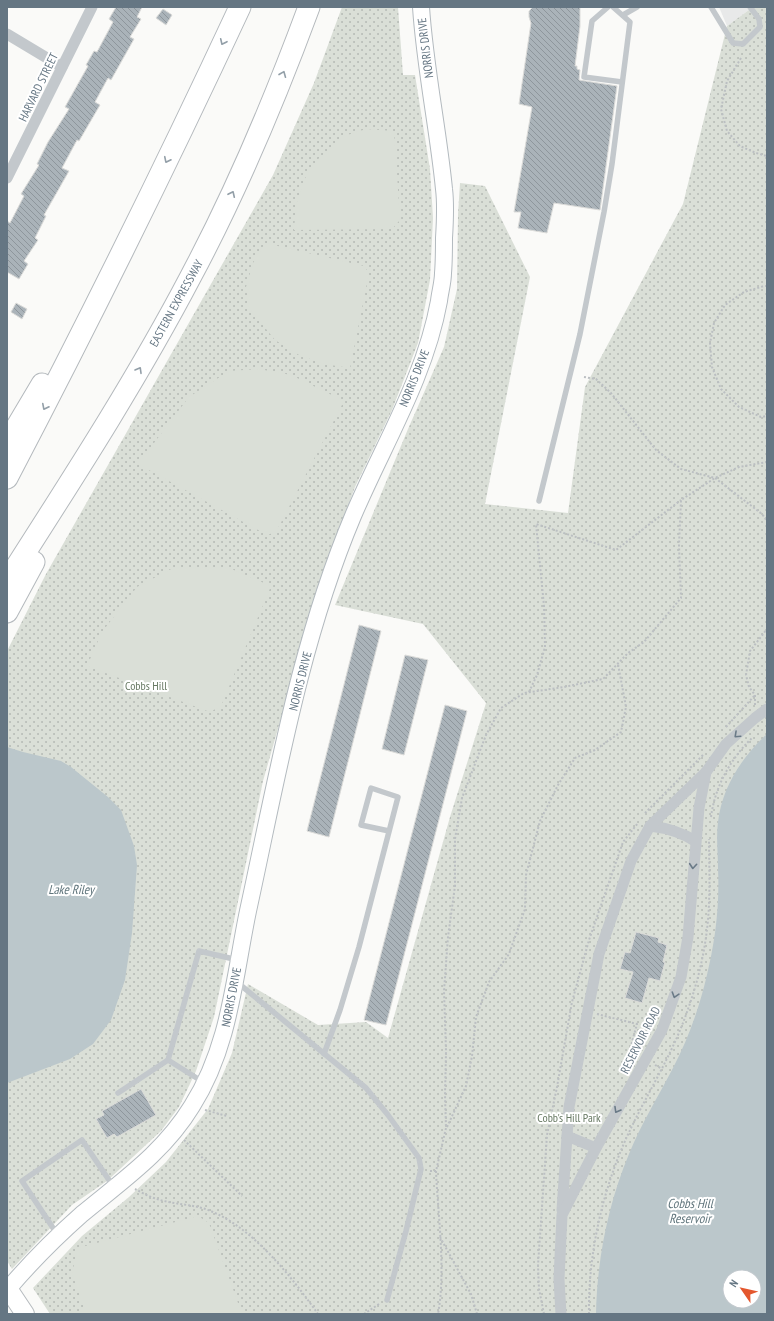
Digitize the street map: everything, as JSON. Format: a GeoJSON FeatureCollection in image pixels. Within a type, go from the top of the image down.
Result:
{"type":"FeatureCollection","features":[{"type":"Feature","properties":{"kind":"highway"},"geometry":{"type":"LineString","coordinates":[[7,478],[131,234],[190,114],[240,7]]}},
{"type":"Feature","properties":{"kind":"highway","name":"EASTERN EXPRESSWAY"},"geometry":{"type":"LineString","coordinates":[[7,581],[127,391],[182,294],[222,215],[278,87],[309,7]]}},
{"type":"Feature","properties":{"kind":"highway"},"geometry":{"type":"LineString","coordinates":[[7,443],[131,234]]}},
{"type":"Feature","properties":{"kind":"highway"},"geometry":{"type":"LineString","coordinates":[[7,612],[127,391]]}},
{"type":"Feature","properties":{"kind":"main road"},"geometry":{"type":"LineString","coordinates":[[7,1289],[25,1314]]}},
{"type":"Feature","properties":{"kind":"street","name":"HARVARD STREET"},"geometry":{"type":"LineString","coordinates":[[7,178],[92,7]]}},
{"type":"Feature","properties":{"kind":"street","name":"NORRIS DRIVE"},"geometry":{"type":"LineString","coordinates":[[7,1289],[58,1236],[151,1157],[174,1131],[192,1107],[205,1083],[218,1053],[227,1021],[287,731],[329,577],[353,516],[418,373],[430,340],[438,302],[443,275],[445,193],[425,54],[420,7]]}},
{"type":"Feature","properties":{"kind":"street"},"geometry":{"type":"LineString","coordinates":[[7,34],[62,67]]}},
{"type":"Feature","properties":{"kind":"street","name":"RESERVOIR ROAD"},"geometry":{"type":"LineString","coordinates":[[561,1314],[559,1279],[569,1107],[601,947],[631,861],[650,826],[706,772],[726,744],[755,718],[767,710]]}},
{"type":"Feature","properties":{"kind":"street","name":"RESERVOIR ROAD"},"geometry":{"type":"LineString","coordinates":[[562,1215],[596,1148],[659,1036],[674,1000],[684,961],[688,937],[695,842],[699,808],[706,772]]}},
{"type":"Feature","properties":{"kind":"street"},"geometry":{"type":"LineString","coordinates":[[650,826],[673,830],[685,835],[695,842]]}},
{"type":"Feature","properties":{"kind":"street"},"geometry":{"type":"LineString","coordinates":[[567,1136],[596,1148]]}},
{"type":"Feature","properties":{"kind":"lane"},"geometry":{"type":"LineString","coordinates":[[608,7],[592,21],[584,76],[622,82]]}},
{"type":"Feature","properties":{"kind":"lane"},"geometry":{"type":"LineString","coordinates":[[539,501],[580,334],[612,164],[630,22],[613,7]]}},
{"type":"Feature","properties":{"kind":"lane"},"geometry":{"type":"LineString","coordinates":[[623,15],[637,7]]}},
{"type":"Feature","properties":{"kind":"lane"},"geometry":{"type":"LineString","coordinates":[[711,7],[733,43],[743,44],[760,27],[759,20],[750,7]]}},
{"type":"Feature","properties":{"kind":"lane"},"geometry":{"type":"LineString","coordinates":[[324,1054],[360,947],[398,797],[371,788],[361,825],[389,831]]}},
{"type":"Feature","properties":{"kind":"lane"},"geometry":{"type":"LineString","coordinates":[[118,1093],[168,1060],[199,952],[239,960]]}},
{"type":"Feature","properties":{"kind":"lane"},"geometry":{"type":"LineString","coordinates":[[235,981],[366,1088],[392,1120],[419,1158],[421,1169],[387,1300]]}},
{"type":"Feature","properties":{"kind":"lane"},"geometry":{"type":"LineString","coordinates":[[168,1060],[205,1083]]}},
{"type":"Feature","properties":{"kind":"lane"},"geometry":{"type":"LineString","coordinates":[[58,1236],[22,1181],[82,1140],[120,1184]]}},
{"type":"Feature","properties":{"kind":"path"},"geometry":{"type":"LineString","coordinates":[[741,58],[727,81],[721,109],[727,131],[740,146],[767,156]]}},
{"type":"Feature","properties":{"kind":"path"},"geometry":{"type":"LineString","coordinates":[[767,286],[744,292],[725,304],[714,322],[710,343],[712,367],[721,389],[739,407],[760,417],[767,416]]}},
{"type":"Feature","properties":{"kind":"path"},"geometry":{"type":"LineString","coordinates":[[584,377],[596,379],[611,392],[656,450],[681,469],[715,478],[762,514],[767,520]]}},
{"type":"Feature","properties":{"kind":"path"},"geometry":{"type":"LineString","coordinates":[[529,692],[537,675],[545,647],[544,606],[536,524],[616,550],[681,500],[715,478],[739,467],[767,462]]}},
{"type":"Feature","properties":{"kind":"path"},"geometry":{"type":"LineString","coordinates":[[446,1128],[444,991],[448,937],[455,886],[455,839],[462,798],[486,735],[501,708],[524,693],[603,679],[628,653],[644,642],[680,598],[679,544],[681,500]]}},
{"type":"Feature","properties":{"kind":"path"},"geometry":{"type":"LineString","coordinates":[[755,718],[755,695],[748,687],[746,675],[750,651],[767,629]]}},
{"type":"Feature","properties":{"kind":"path"},"geometry":{"type":"LineString","coordinates":[[438,1314],[442,1296],[436,1171],[446,1128],[466,1086],[472,1056],[476,1017],[489,982],[509,954],[525,909],[526,875],[540,822],[558,785],[575,758],[595,750],[621,732],[626,707],[618,664]]}},
{"type":"Feature","properties":{"kind":"path"},"geometry":{"type":"LineString","coordinates":[[587,1011],[637,1024],[629,1053],[640,1058]]}},
{"type":"Feature","properties":{"kind":"path"},"geometry":{"type":"LineString","coordinates":[[652,1064],[662,1069]]}},
{"type":"Feature","properties":{"kind":"path"},"geometry":{"type":"LineString","coordinates":[[192,1107],[227,1116]]}},
{"type":"Feature","properties":{"kind":"path"},"geometry":{"type":"LineString","coordinates":[[174,1131],[242,1196]]}},
{"type":"Feature","properties":{"kind":"path"},"geometry":{"type":"LineString","coordinates":[[421,1169],[436,1171]]}},
{"type":"Feature","properties":{"kind":"path"},"geometry":{"type":"LineString","coordinates":[[120,1184],[156,1199],[202,1208],[224,1217],[271,1255],[301,1290],[318,1314]]}},
{"type":"Feature","properties":{"kind":"path"},"geometry":{"type":"LineString","coordinates":[[440,1236],[471,1294],[477,1314]]}},
{"type":"Feature","properties":{"kind":"path"},"geometry":{"type":"LineString","coordinates":[[364,1314],[387,1300]]}},
{"type":"Feature","properties":{"kind":"shaded area"},"geometry":{"type":"Polygon","coordinates":[[[719,7],[753,7],[727,26],[719,7]]]}},
{"type":"Feature","properties":{"kind":"green space","name":"Cobbs Hill"},"geometry":{"type":"Polygon","coordinates":[[[342,7],[398,7],[403,75],[415,75],[430,169],[433,218],[430,280],[418,343],[392,410],[355,487],[320,582],[263,781],[214,1017],[196,1071],[179,1107],[161,1131],[107,1181],[72,1205],[12,1269],[7,1261],[7,651],[46,574],[273,175],[314,83],[342,7]]]}},
{"type":"Feature","properties":{"kind":"green space","name":"Cobb's Hill Park"},"geometry":{"type":"Polygon","coordinates":[[[753,7],[767,7],[767,1314],[50,1314],[33,1288],[82,1236],[129,1197],[166,1162],[208,1109],[232,1053],[248,984],[318,1025],[366,1022],[388,1038],[450,817],[486,703],[423,624],[335,605],[408,429],[444,347],[457,289],[460,183],[485,186],[530,277],[485,504],[568,513],[585,387],[683,204],[727,26],[753,7]]]}},
{"type":"Feature","properties":{"kind":"green space"},"geometry":{"type":"Polygon","coordinates":[[[366,129],[394,131],[400,220],[392,229],[294,230],[296,205],[304,180],[317,160],[344,136],[366,129]]]}},
{"type":"Feature","properties":{"kind":"green space"},"geometry":{"type":"Polygon","coordinates":[[[265,243],[364,266],[369,273],[350,368],[324,364],[299,355],[275,340],[249,308],[246,287],[253,263],[265,243]]]}},
{"type":"Feature","properties":{"kind":"green space"},"geometry":{"type":"Polygon","coordinates":[[[259,369],[291,375],[344,401],[276,532],[267,535],[138,464],[189,397],[229,371],[259,369]]]}},
{"type":"Feature","properties":{"kind":"green space"},"geometry":{"type":"Polygon","coordinates":[[[227,567],[271,586],[221,706],[210,712],[87,666],[102,632],[137,587],[173,568],[227,567]]]}},
{"type":"Feature","properties":{"kind":"green space"},"geometry":{"type":"Polygon","coordinates":[[[198,1216],[209,1223],[242,1314],[86,1314],[72,1273],[78,1248],[198,1216]]]}},
{"type":"Feature","properties":{"kind":"water","name":"Cobbs Hill Reservoir"},"geometry":{"type":"Polygon","coordinates":[[[767,734],[767,1314],[596,1314],[601,1253],[615,1192],[644,1121],[681,1052],[700,1002],[709,968],[717,917],[717,833],[720,809],[729,785],[749,753],[767,734]]]}},
{"type":"Feature","properties":{"kind":"water","name":"Lake Riley"},"geometry":{"type":"Polygon","coordinates":[[[7,747],[61,761],[71,767],[108,797],[121,810],[134,846],[137,865],[132,933],[125,980],[111,1020],[93,1044],[70,1059],[7,1083],[7,747]]]}},
{"type":"Feature","properties":{"kind":"building"},"geometry":{"type":"Polygon","coordinates":[[[116,7],[142,7],[137,17],[141,19],[130,37],[134,39],[111,80],[108,78],[95,102],[100,105],[79,141],[77,140],[62,168],[69,171],[44,215],[46,216],[35,238],[38,240],[24,261],[28,264],[19,279],[7,272],[7,221],[10,223],[24,196],[21,194],[39,165],[37,164],[48,142],[69,109],[65,107],[88,66],[86,65],[94,51],[97,52],[113,22],[109,19],[116,7]]]}},
{"type":"Feature","properties":{"kind":"building"},"geometry":{"type":"Polygon","coordinates":[[[533,7],[580,7],[580,26],[575,66],[577,66],[577,69],[580,70],[579,80],[617,86],[600,210],[554,203],[547,233],[518,228],[521,212],[514,212],[532,107],[519,104],[531,23],[529,11],[533,7]]]}},
{"type":"Feature","properties":{"kind":"building"},"geometry":{"type":"Polygon","coordinates":[[[163,9],[172,15],[166,25],[156,18],[163,9]]]}},
{"type":"Feature","properties":{"kind":"building"},"geometry":{"type":"Polygon","coordinates":[[[16,303],[27,309],[22,319],[11,312],[16,303]]]}},
{"type":"Feature","properties":{"kind":"building"},"geometry":{"type":"Polygon","coordinates":[[[359,625],[381,631],[329,837],[307,831],[359,625]]]}},
{"type":"Feature","properties":{"kind":"building"},"geometry":{"type":"Polygon","coordinates":[[[405,655],[428,660],[404,755],[382,749],[405,655]]]}},
{"type":"Feature","properties":{"kind":"building"},"geometry":{"type":"Polygon","coordinates":[[[445,705],[467,711],[386,1025],[364,1020],[445,705]]]}},
{"type":"Feature","properties":{"kind":"building"},"geometry":{"type":"Polygon","coordinates":[[[636,932],[659,938],[658,942],[667,945],[663,962],[665,962],[660,981],[649,978],[642,1003],[625,998],[633,972],[620,969],[625,952],[630,953],[636,932]]]}},
{"type":"Feature","properties":{"kind":"building"},"geometry":{"type":"Polygon","coordinates":[[[141,1089],[156,1115],[117,1137],[114,1134],[107,1138],[96,1119],[104,1115],[102,1111],[141,1089]]]}}]}
